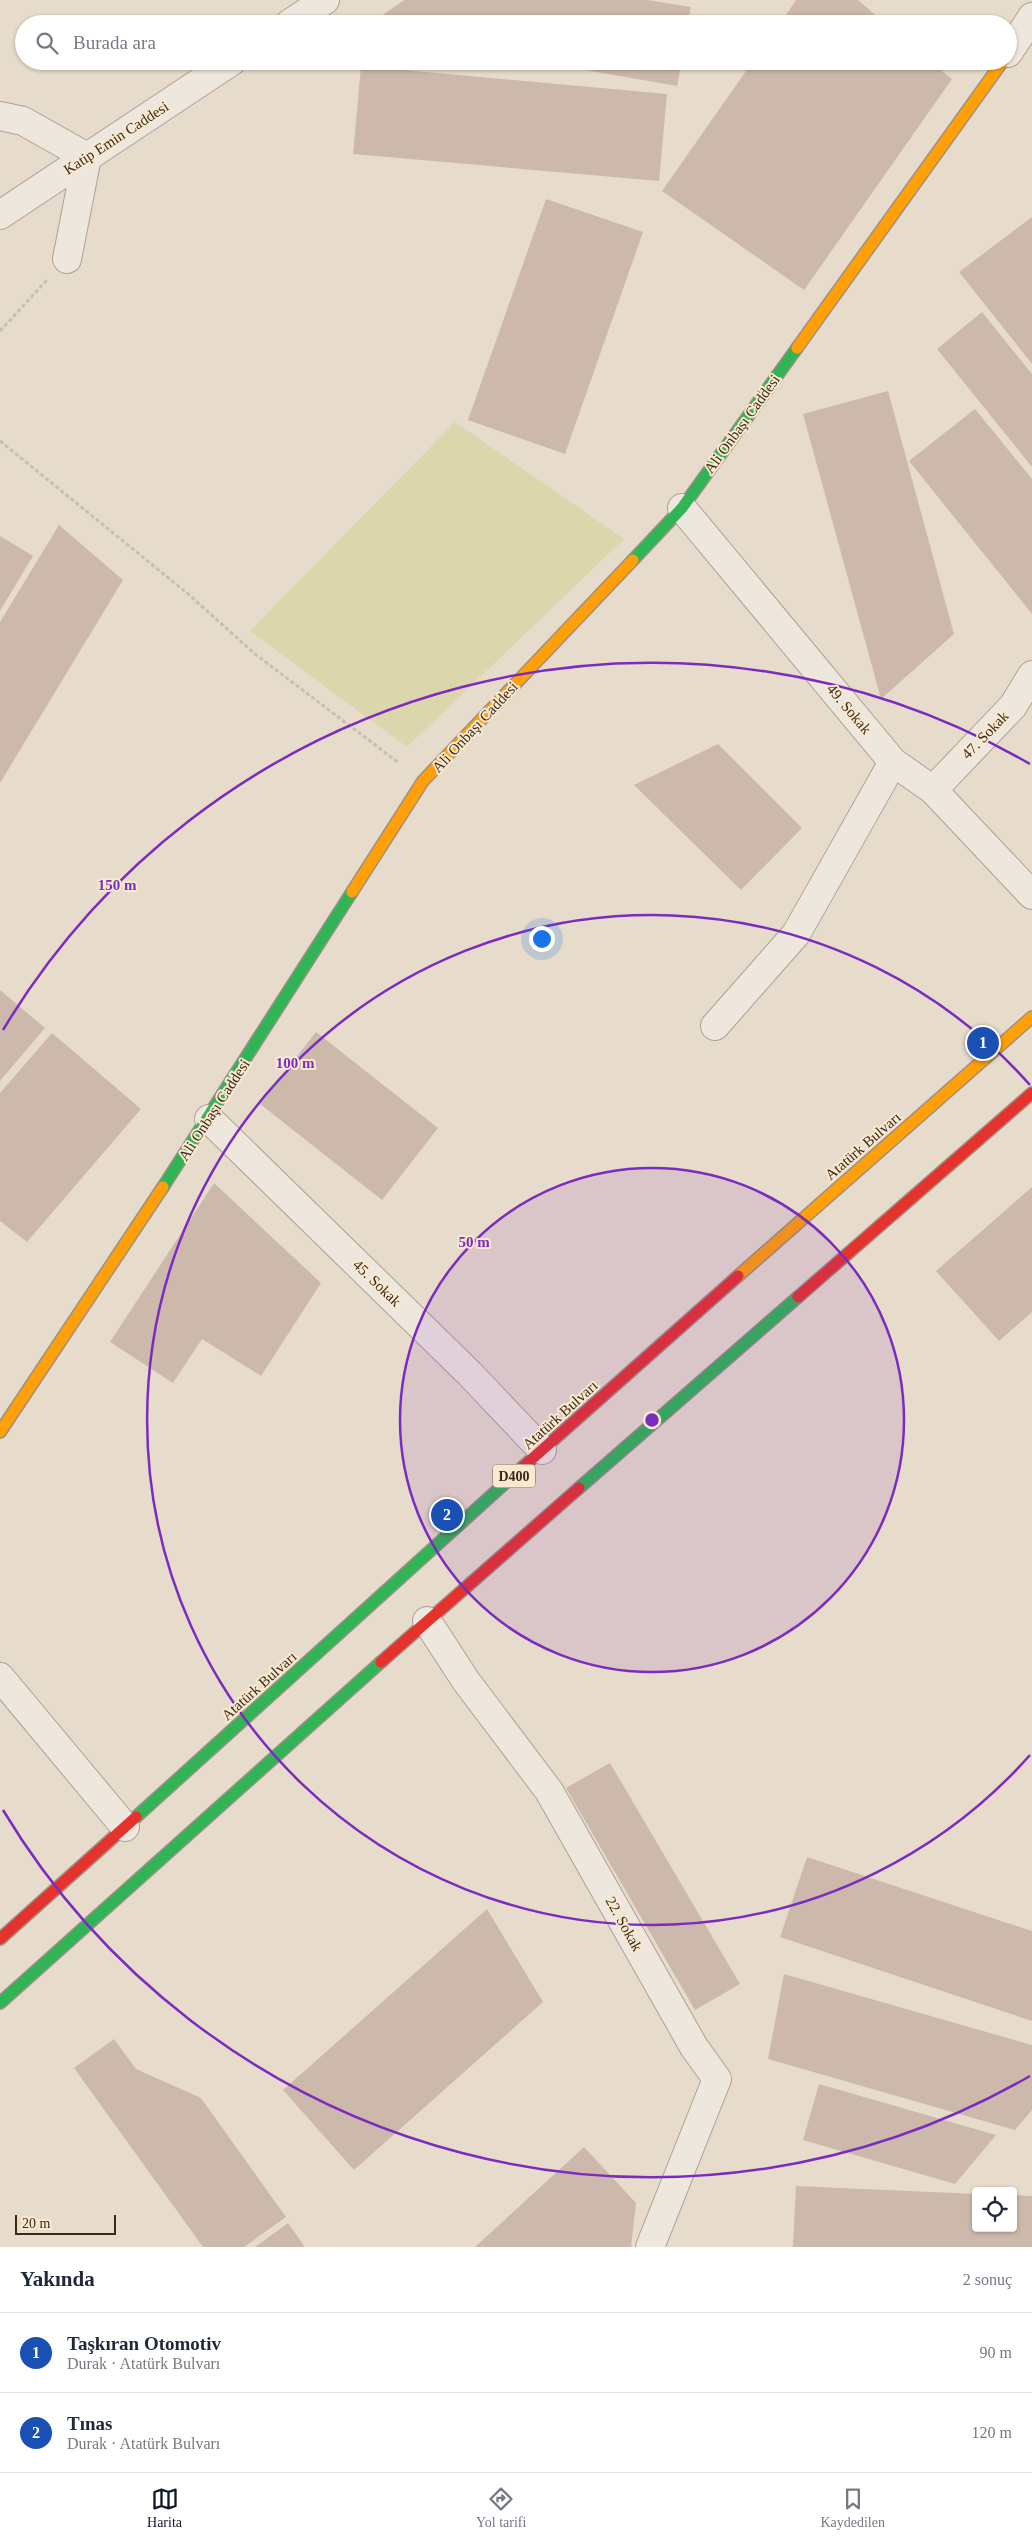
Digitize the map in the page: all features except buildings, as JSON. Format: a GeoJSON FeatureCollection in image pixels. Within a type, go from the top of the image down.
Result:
{"type":"FeatureCollection","features":[{"type":"Feature","properties":{"kind":"main road","name":"Ali Onbaşı Caddesi"},"geometry":{"type":"LineString","coordinates":[[0,1432],[208,1119],[423,781],[682,508],[997,70]]}},
{"type":"Feature","properties":{"kind":"main road","name":"Atatürk Bulvarı"},"geometry":{"type":"LineString","coordinates":[[0,1939],[542,1450],[1032,1017]]}},
{"type":"Feature","properties":{"kind":"main road"},"geometry":{"type":"LineString","coordinates":[[0,2003],[427,1621],[1032,1093]]}},
{"type":"Feature","properties":{"kind":"street"},"geometry":{"type":"LineString","coordinates":[[302,15],[325,0]]}},
{"type":"Feature","properties":{"kind":"street"},"geometry":{"type":"LineString","coordinates":[[1017,40],[1032,17]]}},
{"type":"Feature","properties":{"kind":"street","name":"Katip Emin Caddesi"},"geometry":{"type":"LineString","coordinates":[[0,215],[218,70]]}},
{"type":"Feature","properties":{"kind":"street"},"geometry":{"type":"LineString","coordinates":[[0,116],[23,121],[87,157],[67,259]]}},
{"type":"Feature","properties":{"kind":"street","name":"49. Sokak"},"geometry":{"type":"LineString","coordinates":[[682,508],[893,762],[933,790],[1032,895]]}},
{"type":"Feature","properties":{"kind":"street","name":"47. Sokak"},"geometry":{"type":"LineString","coordinates":[[933,790],[1013,706],[1032,675]]}},
{"type":"Feature","properties":{"kind":"street"},"geometry":{"type":"LineString","coordinates":[[715,1026],[796,934],[893,762]]}},
{"type":"Feature","properties":{"kind":"street","name":"45. Sokak"},"geometry":{"type":"LineString","coordinates":[[208,1119],[470,1374],[542,1450]]}},
{"type":"Feature","properties":{"kind":"street","name":"22. Sokak"},"geometry":{"type":"LineString","coordinates":[[427,1621],[466,1681],[549,1791],[694,2047],[717,2079],[650,2247]]}},
{"type":"Feature","properties":{"kind":"street"},"geometry":{"type":"LineString","coordinates":[[0,1677],[125,1827]]}},
{"type":"Feature","properties":{"kind":"path"},"geometry":{"type":"LineString","coordinates":[[0,331],[67,259]]}},
{"type":"Feature","properties":{"kind":"path"},"geometry":{"type":"LineString","coordinates":[[0,441],[187,593],[255,654],[423,781]]}},
{"type":"Feature","properties":{"kind":"shaded area"},"geometry":{"type":"Polygon","coordinates":[[[455,422],[624,539],[407,747],[250,631],[455,422]]]}},
{"type":"Feature","properties":{"kind":"traffic: fast"},"geometry":{"type":"LineString","coordinates":[[633,560],[682,508],[797,348]]}},
{"type":"Feature","properties":{"kind":"traffic: fast"},"geometry":{"type":"LineString","coordinates":[[163,1187],[352,892]]}},
{"type":"Feature","properties":{"kind":"traffic: fast"},"geometry":{"type":"LineString","coordinates":[[579,1488],[798,1297]]}},
{"type":"Feature","properties":{"kind":"traffic: fast"},"geometry":{"type":"LineString","coordinates":[[136,1817],[524,1466]]}},
{"type":"Feature","properties":{"kind":"traffic: fast"},"geometry":{"type":"LineString","coordinates":[[0,2003],[381,1662]]}},
{"type":"Feature","properties":{"kind":"traffic: slow"},"geometry":{"type":"LineString","coordinates":[[797,348],[997,70]]}},
{"type":"Feature","properties":{"kind":"traffic: slow"},"geometry":{"type":"LineString","coordinates":[[352,892],[423,781],[633,560]]}},
{"type":"Feature","properties":{"kind":"traffic: slow"},"geometry":{"type":"LineString","coordinates":[[738,1276],[1032,1017]]}},
{"type":"Feature","properties":{"kind":"traffic: slow"},"geometry":{"type":"LineString","coordinates":[[0,1432],[163,1187]]}},
{"type":"Feature","properties":{"kind":"traffic: jam"},"geometry":{"type":"LineString","coordinates":[[798,1297],[1032,1093]]}},
{"type":"Feature","properties":{"kind":"traffic: jam"},"geometry":{"type":"LineString","coordinates":[[524,1466],[738,1276]]}},
{"type":"Feature","properties":{"kind":"traffic: jam"},"geometry":{"type":"LineString","coordinates":[[381,1662],[579,1488]]}},
{"type":"Feature","properties":{"kind":"traffic: jam"},"geometry":{"type":"LineString","coordinates":[[0,1939],[136,1817]]}},
{"type":"Feature","properties":{"kind":"place","name":"Taşkıran Otomotiv"},"geometry":{"type":"Point","coordinates":[983,1043]}},
{"type":"Feature","properties":{"kind":"place","name":"Tınas"},"geometry":{"type":"Point","coordinates":[447,1515]}}]}
